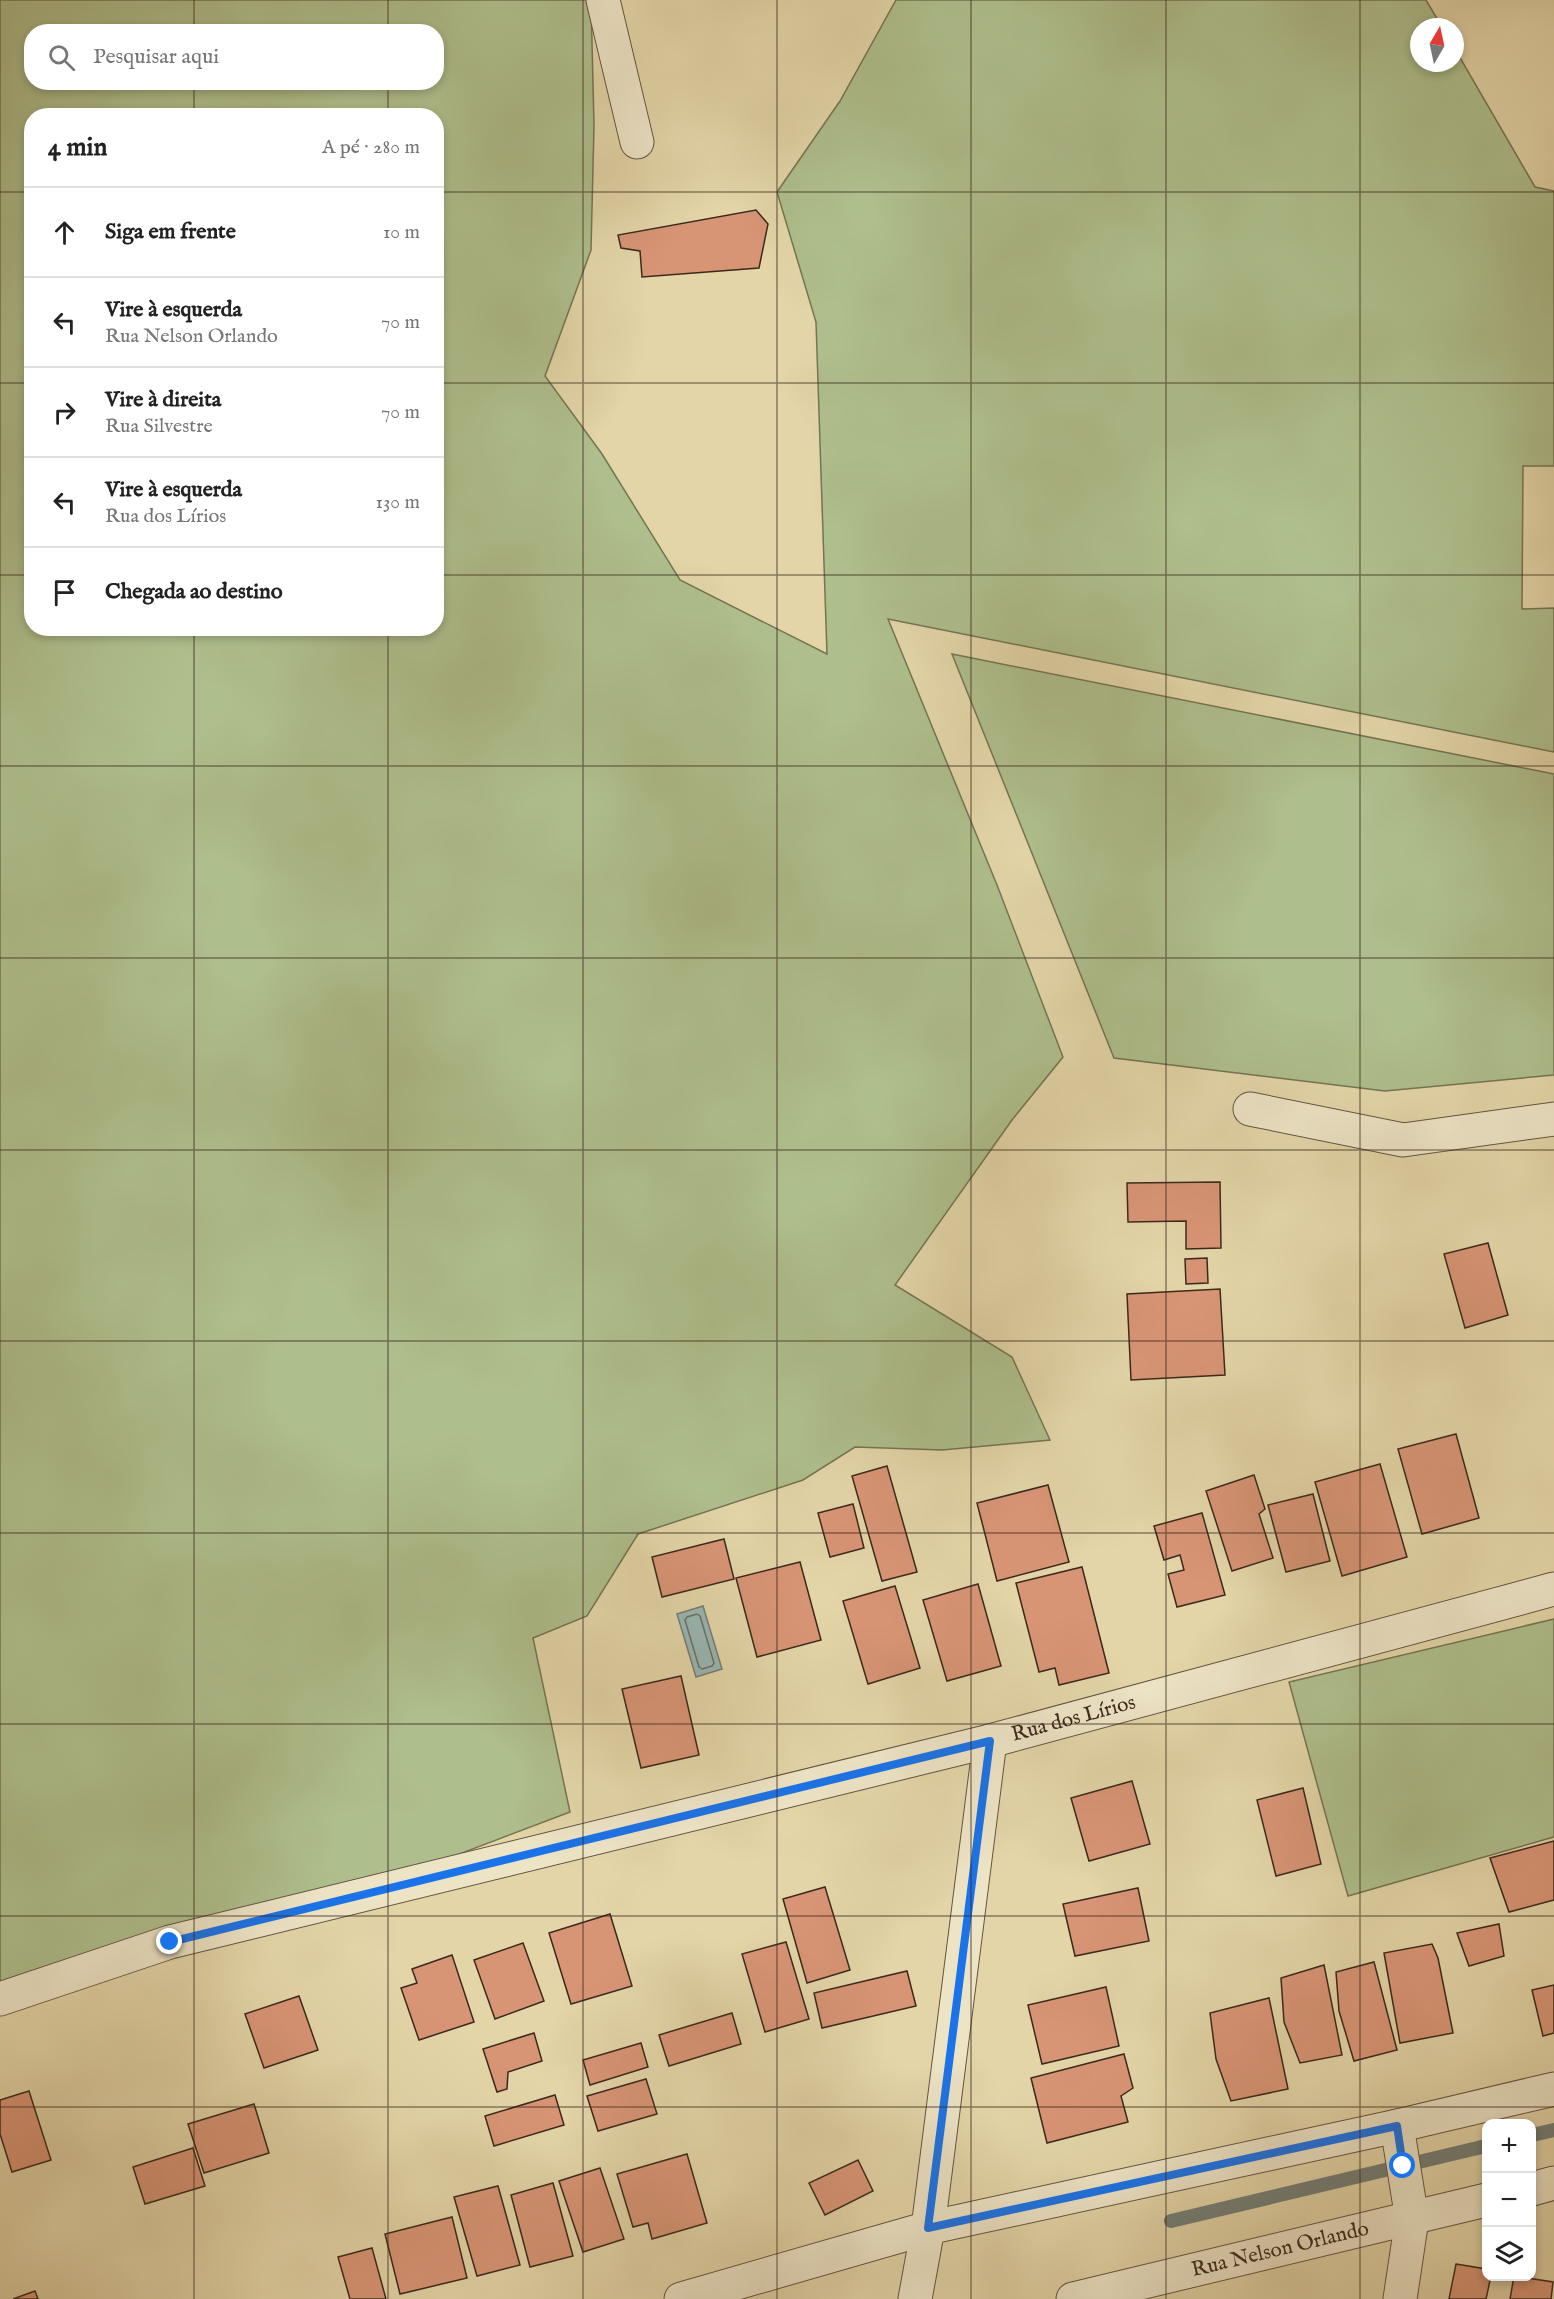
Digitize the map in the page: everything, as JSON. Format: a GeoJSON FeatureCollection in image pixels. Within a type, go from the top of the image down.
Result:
{"type":"FeatureCollection","features":[{"type":"Feature","properties":{"kind":"street"},"geometry":{"type":"LineString","coordinates":[[603,0],[637,142]]}},
{"type":"Feature","properties":{"kind":"street"},"geometry":{"type":"LineString","coordinates":[[1250,1109],[1403,1140],[1554,1119]]}},
{"type":"Feature","properties":{"kind":"street","name":"Rua dos Lírios"},"geometry":{"type":"LineString","coordinates":[[0,1999],[170,1942],[990,1741],[1554,1589]]}},
{"type":"Feature","properties":{"kind":"street"},"geometry":{"type":"LineString","coordinates":[[915,2299],[928,2228],[990,1741]]}},
{"type":"Feature","properties":{"kind":"street"},"geometry":{"type":"LineString","coordinates":[[681,2299],[928,2228],[1397,2126],[1554,2089]]}},
{"type":"Feature","properties":{"kind":"street"},"geometry":{"type":"LineString","coordinates":[[1397,2126],[1412,2219],[1400,2299]]}},
{"type":"Feature","properties":{"kind":"street"},"geometry":{"type":"LineString","coordinates":[[1536,2188],[1554,2183]]}},
{"type":"Feature","properties":{"kind":"street","name":"Rua Nelson Orlando"},"geometry":{"type":"LineString","coordinates":[[1073,2299],[1482,2201]]}},
{"type":"Feature","properties":{"kind":"green space"},"geometry":{"type":"Polygon","coordinates":[[[0,0],[591,0],[594,126],[591,250],[545,376],[602,454],[680,580],[827,654],[816,322],[777,192],[840,101],[896,0],[1426,0],[1437,18],[1410,18],[1410,72],[1464,72],[1464,65],[1535,187],[1554,191],[1554,466],[1523,466],[1522,609],[1554,608],[1554,752],[888,619],[997,885],[1063,1057],[1012,1120],[895,1285],[1012,1357],[1050,1440],[942,1450],[855,1447],[803,1480],[638,1534],[587,1616],[533,1638],[570,1812],[354,1894],[0,2015],[0,0]]]}},
{"type":"Feature","properties":{"kind":"green space"},"geometry":{"type":"Polygon","coordinates":[[[952,654],[1554,774],[1554,1075],[1385,1091],[1114,1058],[952,654]]]}},
{"type":"Feature","properties":{"kind":"green space"},"geometry":{"type":"Polygon","coordinates":[[[1554,1619],[1554,1837],[1348,1896],[1289,1682],[1554,1619]]]}},
{"type":"Feature","properties":{"kind":"water"},"geometry":{"type":"Polygon","coordinates":[[[703,1606],[722,1669],[696,1677],[677,1614],[703,1606]]]}},
{"type":"Feature","properties":{"kind":"building"},"geometry":{"type":"Polygon","coordinates":[[[756,210],[768,224],[759,268],[642,277],[640,251],[621,248],[618,235],[756,210]]]}},
{"type":"Feature","properties":{"kind":"building"},"geometry":{"type":"Polygon","coordinates":[[[1220,1182],[1221,1248],[1186,1249],[1186,1221],[1128,1222],[1127,1183],[1220,1182]]]}},
{"type":"Feature","properties":{"kind":"building"},"geometry":{"type":"Polygon","coordinates":[[[1488,1243],[1508,1315],[1465,1328],[1444,1254],[1488,1243]]]}},
{"type":"Feature","properties":{"kind":"building"},"geometry":{"type":"Polygon","coordinates":[[[1207,1258],[1208,1283],[1186,1284],[1185,1259],[1207,1258]]]}},
{"type":"Feature","properties":{"kind":"building"},"geometry":{"type":"Polygon","coordinates":[[[1220,1289],[1225,1375],[1131,1380],[1127,1294],[1220,1289]]]}},
{"type":"Feature","properties":{"kind":"building"},"geometry":{"type":"Polygon","coordinates":[[[1456,1434],[1479,1518],[1422,1534],[1398,1449],[1456,1434]]]}},
{"type":"Feature","properties":{"kind":"building"},"geometry":{"type":"Polygon","coordinates":[[[1380,1464],[1407,1557],[1342,1576],[1315,1482],[1380,1464]]]}},
{"type":"Feature","properties":{"kind":"building"},"geometry":{"type":"Polygon","coordinates":[[[887,1466],[917,1572],[882,1581],[852,1476],[887,1466]]]}},
{"type":"Feature","properties":{"kind":"building"},"geometry":{"type":"Polygon","coordinates":[[[1254,1475],[1265,1509],[1259,1514],[1273,1558],[1232,1571],[1206,1491],[1254,1475]]]}},
{"type":"Feature","properties":{"kind":"building"},"geometry":{"type":"Polygon","coordinates":[[[1048,1485],[1069,1562],[997,1581],[977,1503],[1048,1485]]]}},
{"type":"Feature","properties":{"kind":"building"},"geometry":{"type":"Polygon","coordinates":[[[1313,1494],[1330,1561],[1286,1572],[1268,1505],[1313,1494]]]}},
{"type":"Feature","properties":{"kind":"building"},"geometry":{"type":"Polygon","coordinates":[[[853,1504],[864,1548],[830,1557],[818,1513],[853,1504]]]}},
{"type":"Feature","properties":{"kind":"building"},"geometry":{"type":"Polygon","coordinates":[[[1202,1513],[1225,1595],[1177,1607],[1168,1574],[1184,1570],[1180,1555],[1164,1560],[1154,1526],[1202,1513]]]}},
{"type":"Feature","properties":{"kind":"building"},"geometry":{"type":"Polygon","coordinates":[[[724,1539],[734,1579],[662,1597],[652,1557],[724,1539]]]}},
{"type":"Feature","properties":{"kind":"building"},"geometry":{"type":"Polygon","coordinates":[[[800,1562],[821,1640],[757,1657],[736,1578],[800,1562]]]}},
{"type":"Feature","properties":{"kind":"building"},"geometry":{"type":"Polygon","coordinates":[[[1082,1567],[1109,1673],[1059,1685],[1055,1668],[1039,1672],[1016,1583],[1082,1567]]]}},
{"type":"Feature","properties":{"kind":"building"},"geometry":{"type":"Polygon","coordinates":[[[978,1584],[1001,1666],[947,1681],[923,1600],[978,1584]]]}},
{"type":"Feature","properties":{"kind":"building"},"geometry":{"type":"Polygon","coordinates":[[[895,1586],[920,1668],[868,1684],[843,1601],[895,1586]]]}},
{"type":"Feature","properties":{"kind":"building"},"geometry":{"type":"Polygon","coordinates":[[[681,1676],[699,1755],[641,1768],[622,1689],[681,1676]]]}},
{"type":"Feature","properties":{"kind":"building"},"geometry":{"type":"Polygon","coordinates":[[[1132,1781],[1150,1844],[1089,1861],[1071,1798],[1132,1781]]]}},
{"type":"Feature","properties":{"kind":"building"},"geometry":{"type":"Polygon","coordinates":[[[1303,1788],[1321,1864],[1276,1876],[1257,1800],[1303,1788]]]}},
{"type":"Feature","properties":{"kind":"building"},"geometry":{"type":"Polygon","coordinates":[[[1554,1841],[1554,1900],[1509,1912],[1490,1858],[1554,1841]]]}},
{"type":"Feature","properties":{"kind":"building"},"geometry":{"type":"Polygon","coordinates":[[[825,1887],[850,1970],[807,1983],[783,1899],[825,1887]]]}},
{"type":"Feature","properties":{"kind":"building"},"geometry":{"type":"Polygon","coordinates":[[[1138,1888],[1149,1941],[1075,1956],[1063,1904],[1138,1888]]]}},
{"type":"Feature","properties":{"kind":"building"},"geometry":{"type":"Polygon","coordinates":[[[610,1914],[632,1986],[571,2004],[549,1933],[610,1914]]]}},
{"type":"Feature","properties":{"kind":"building"},"geometry":{"type":"Polygon","coordinates":[[[1499,1924],[1504,1956],[1469,1966],[1457,1933],[1499,1924]]]}},
{"type":"Feature","properties":{"kind":"building"},"geometry":{"type":"Polygon","coordinates":[[[786,1942],[809,2019],[765,2032],[742,1954],[786,1942]]]}},
{"type":"Feature","properties":{"kind":"building"},"geometry":{"type":"Polygon","coordinates":[[[523,1943],[544,2001],[495,2019],[474,1960],[523,1943]]]}},
{"type":"Feature","properties":{"kind":"building"},"geometry":{"type":"Polygon","coordinates":[[[1432,1944],[1438,1958],[1453,2033],[1400,2043],[1384,1953],[1432,1944]]]}},
{"type":"Feature","properties":{"kind":"building"},"geometry":{"type":"Polygon","coordinates":[[[452,1955],[474,2022],[419,2040],[401,1988],[417,1983],[412,1969],[452,1955]]]}},
{"type":"Feature","properties":{"kind":"building"},"geometry":{"type":"Polygon","coordinates":[[[1374,1962],[1397,2050],[1354,2061],[1339,2011],[1336,1972],[1374,1962]]]}},
{"type":"Feature","properties":{"kind":"building"},"geometry":{"type":"Polygon","coordinates":[[[1324,1965],[1342,2055],[1300,2063],[1284,2022],[1281,1978],[1324,1965]]]}},
{"type":"Feature","properties":{"kind":"building"},"geometry":{"type":"Polygon","coordinates":[[[907,1971],[916,2006],[822,2028],[814,1993],[907,1971]]]}},
{"type":"Feature","properties":{"kind":"building"},"geometry":{"type":"Polygon","coordinates":[[[1554,1985],[1554,2033],[1543,2036],[1532,1990],[1554,1985]]]}},
{"type":"Feature","properties":{"kind":"building"},"geometry":{"type":"Polygon","coordinates":[[[1106,1987],[1119,2046],[1042,2064],[1028,2005],[1106,1987]]]}},
{"type":"Feature","properties":{"kind":"building"},"geometry":{"type":"Polygon","coordinates":[[[299,1996],[318,2050],[264,2068],[245,2014],[299,1996]]]}},
{"type":"Feature","properties":{"kind":"building"},"geometry":{"type":"Polygon","coordinates":[[[1269,1998],[1288,2089],[1231,2101],[1216,2059],[1210,2013],[1269,1998]]]}},
{"type":"Feature","properties":{"kind":"building"},"geometry":{"type":"Polygon","coordinates":[[[732,2013],[741,2044],[669,2066],[659,2035],[732,2013]]]}},
{"type":"Feature","properties":{"kind":"building"},"geometry":{"type":"Polygon","coordinates":[[[534,2033],[542,2061],[508,2072],[507,2089],[497,2092],[483,2049],[534,2033]]]}},
{"type":"Feature","properties":{"kind":"building"},"geometry":{"type":"Polygon","coordinates":[[[641,2043],[648,2067],[590,2085],[583,2060],[641,2043]]]}},
{"type":"Feature","properties":{"kind":"building"},"geometry":{"type":"Polygon","coordinates":[[[1124,2054],[1133,2088],[1121,2096],[1128,2122],[1047,2143],[1031,2078],[1124,2054]]]}},
{"type":"Feature","properties":{"kind":"building"},"geometry":{"type":"Polygon","coordinates":[[[646,2079],[657,2114],[598,2131],[587,2096],[646,2079]]]}},
{"type":"Feature","properties":{"kind":"building"},"geometry":{"type":"Polygon","coordinates":[[[29,2091],[51,2160],[12,2172],[0,2134],[0,2100],[29,2091]]]}},
{"type":"Feature","properties":{"kind":"building"},"geometry":{"type":"Polygon","coordinates":[[[555,2095],[564,2125],[494,2146],[485,2116],[555,2095]]]}},
{"type":"Feature","properties":{"kind":"building"},"geometry":{"type":"Polygon","coordinates":[[[254,2104],[269,2153],[204,2173],[188,2124],[254,2104]]]}},
{"type":"Feature","properties":{"kind":"building"},"geometry":{"type":"Polygon","coordinates":[[[193,2148],[205,2186],[145,2204],[133,2167],[193,2148]]]}},
{"type":"Feature","properties":{"kind":"building"},"geometry":{"type":"Polygon","coordinates":[[[687,2154],[707,2223],[652,2239],[648,2223],[633,2227],[617,2174],[687,2154]]]}},
{"type":"Feature","properties":{"kind":"building"},"geometry":{"type":"Polygon","coordinates":[[[858,2160],[873,2191],[825,2215],[809,2183],[858,2160]]]}},
{"type":"Feature","properties":{"kind":"building"},"geometry":{"type":"Polygon","coordinates":[[[600,2168],[624,2239],[583,2252],[559,2181],[600,2168]]]}},
{"type":"Feature","properties":{"kind":"building"},"geometry":{"type":"Polygon","coordinates":[[[553,2183],[573,2256],[530,2267],[511,2195],[553,2183]]]}},
{"type":"Feature","properties":{"kind":"building"},"geometry":{"type":"Polygon","coordinates":[[[498,2186],[520,2265],[477,2276],[454,2197],[498,2186]]]}},
{"type":"Feature","properties":{"kind":"building"},"geometry":{"type":"Polygon","coordinates":[[[452,2217],[467,2278],[400,2294],[385,2234],[452,2217]]]}},
{"type":"Feature","properties":{"kind":"building"},"geometry":{"type":"Polygon","coordinates":[[[372,2248],[386,2299],[350,2299],[338,2257],[372,2248]]]}},
{"type":"Feature","properties":{"kind":"building"},"geometry":{"type":"Polygon","coordinates":[[[1456,2264],[1482,2268],[1482,2281],[1490,2281],[1486,2299],[1449,2299],[1456,2264]]]}},
{"type":"Feature","properties":{"kind":"building"},"geometry":{"type":"Polygon","coordinates":[[[1536,2279],[1553,2282],[1551,2299],[1510,2299],[1513,2281],[1536,2279]]]}},
{"type":"Feature","properties":{"kind":"building"},"geometry":{"type":"Polygon","coordinates":[[[35,2291],[38,2299],[13,2299],[35,2291]]]}},
{"type":"Feature","properties":{"kind":"waterway"},"geometry":{"type":"LineString","coordinates":[[1536,2134],[1554,2130]]}},
{"type":"Feature","properties":{"kind":"waterway"},"geometry":{"type":"LineString","coordinates":[[1171,2221],[1482,2147]]}},
{"type":"Feature","properties":{"kind":"route"},"geometry":{"type":"LineString","coordinates":[[170,1942],[990,1741],[928,2228],[1397,2126],[1403,2166]]}}]}
